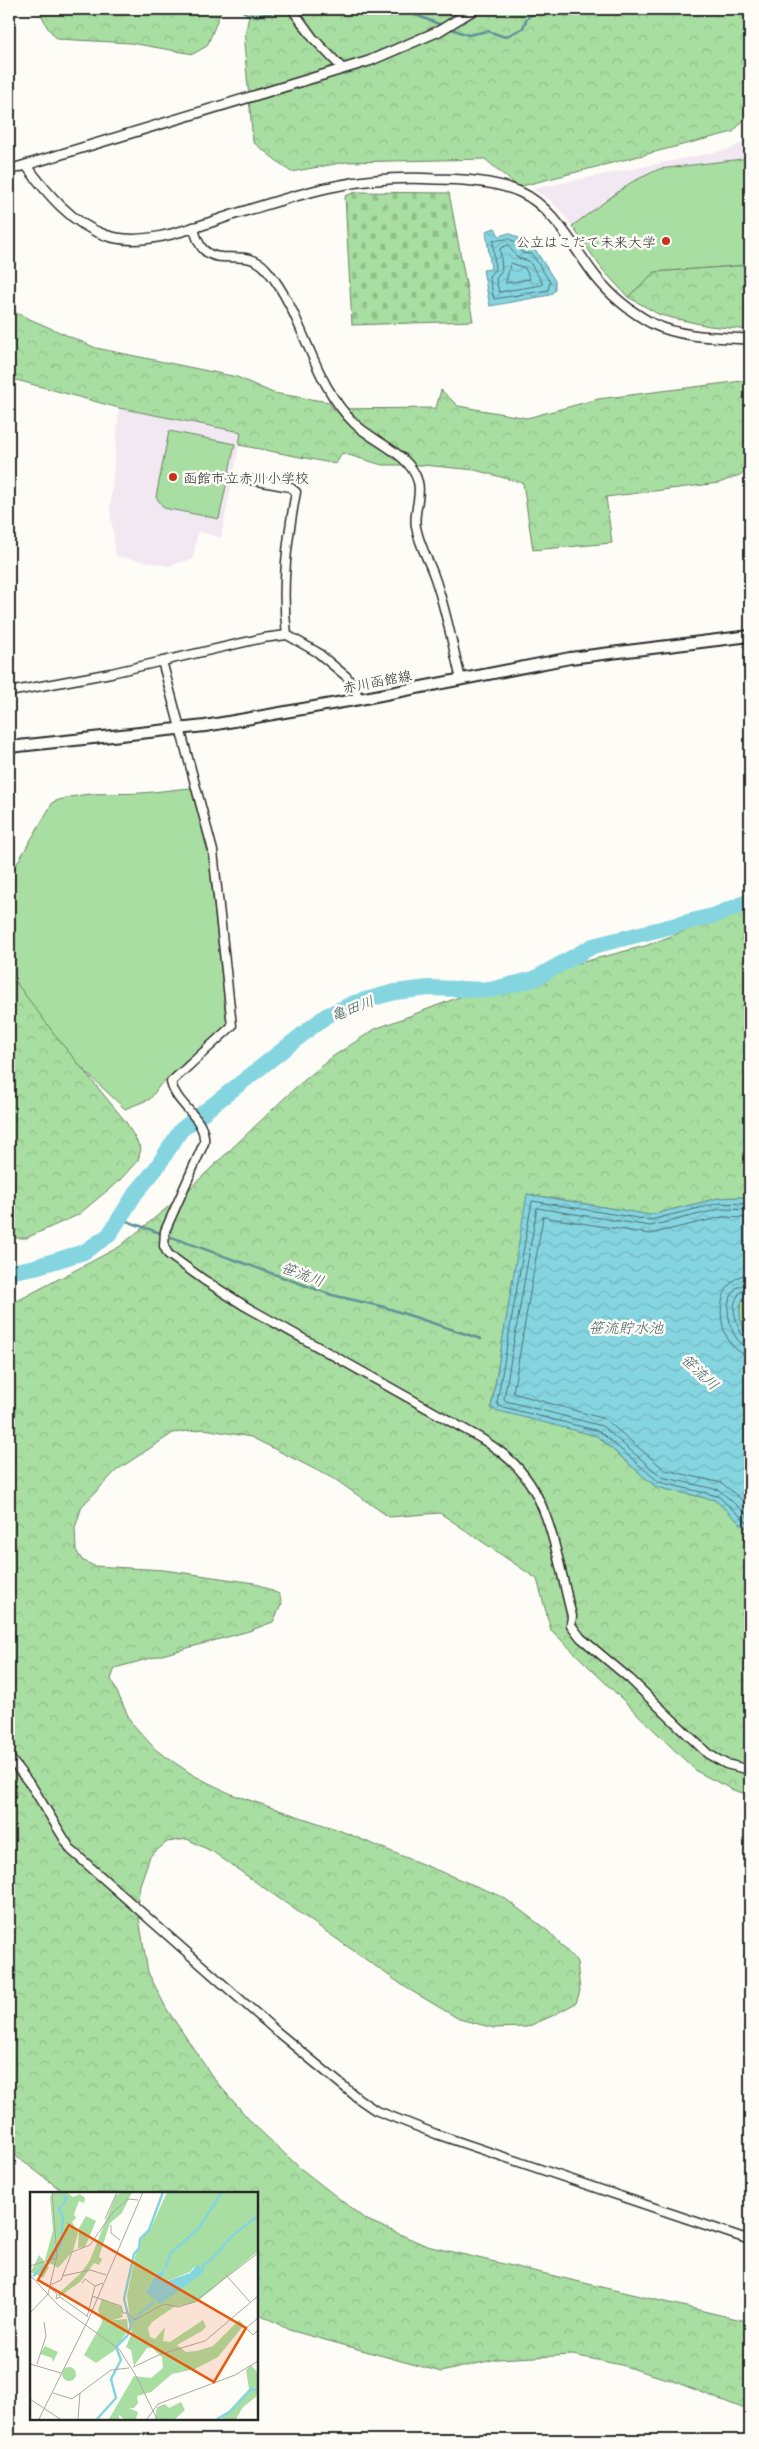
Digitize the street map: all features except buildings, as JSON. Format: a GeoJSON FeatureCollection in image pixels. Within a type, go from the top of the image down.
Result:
{"type":"FeatureCollection","features":[{"type":"Feature","properties":{"kind":"main road","name":"赤川函館線"},"geometry":{"type":"LineString","coordinates":[[9,747],[180,729],[360,699],[570,658],[750,636]]}},
{"type":"Feature","properties":{"kind":"street"},"geometry":{"type":"LineString","coordinates":[[292,9],[313,38],[343,69]]}},
{"type":"Feature","properties":{"kind":"street"},"geometry":{"type":"LineString","coordinates":[[9,170],[369,61],[424,38],[476,9]]}},
{"type":"Feature","properties":{"kind":"street"},"geometry":{"type":"LineString","coordinates":[[26,165],[62,206],[79,222],[106,236],[138,240],[165,235],[306,193],[365,180],[436,178],[500,186],[520,192],[546,212],[615,299],[633,312],[677,333],[750,339]]}},
{"type":"Feature","properties":{"kind":"street"},"geometry":{"type":"LineString","coordinates":[[192,227],[202,249],[208,254],[245,257],[256,260],[266,269],[297,316],[310,352],[334,396],[354,424],[406,462],[418,481],[415,525],[422,550],[433,574],[461,680]]}},
{"type":"Feature","properties":{"kind":"street"},"geometry":{"type":"LineString","coordinates":[[245,479],[290,487],[296,492],[288,533],[283,604],[287,635]]}},
{"type":"Feature","properties":{"kind":"street"},"geometry":{"type":"LineString","coordinates":[[9,692],[263,638],[287,635],[317,652],[347,677],[360,699]]}},
{"type":"Feature","properties":{"kind":"street"},"geometry":{"type":"LineString","coordinates":[[162,661],[213,850],[232,1026],[171,1082],[173,1092],[200,1124],[205,1136],[204,1143],[165,1231],[164,1241],[168,1254],[245,1306],[482,1439],[513,1462],[525,1475],[540,1501],[572,1616],[571,1625],[582,1638],[630,1679],[708,1754],[726,1764],[750,1770]]}},
{"type":"Feature","properties":{"kind":"street"},"geometry":{"type":"LineString","coordinates":[[9,1757],[33,1788],[72,1850],[78,1856],[268,2024],[359,2100],[375,2110],[436,2134],[750,2240]]}},
{"type":"Feature","properties":{"kind":"shaded area","name":"公立はこだて未来大学"},"geometry":{"type":"Polygon","coordinates":[[[750,133],[750,330],[673,320],[628,297],[602,269],[564,215],[550,200],[532,189],[731,149],[742,142],[750,133]]]}},
{"type":"Feature","properties":{"kind":"shaded area","name":"函館市立赤川小学校"},"geometry":{"type":"Polygon","coordinates":[[[119,408],[242,432],[221,538],[198,531],[193,559],[168,566],[116,556],[110,509],[119,408]]]}},
{"type":"Feature","properties":{"kind":"green space"},"geometry":{"type":"Polygon","coordinates":[[[39,9],[222,9],[207,46],[193,54],[131,43],[57,39],[47,27],[39,9]]]}},
{"type":"Feature","properties":{"kind":"green space"},"geometry":{"type":"Polygon","coordinates":[[[250,9],[750,9],[750,113],[733,132],[518,187],[485,159],[346,162],[291,172],[253,142],[244,43],[250,9]]]}},
{"type":"Feature","properties":{"kind":"green space","name":"公立はこだて未来大学"},"geometry":{"type":"Polygon","coordinates":[[[750,158],[750,265],[655,272],[628,297],[602,269],[572,226],[630,183],[659,169],[750,158]]]}},
{"type":"Feature","properties":{"kind":"green space"},"geometry":{"type":"Polygon","coordinates":[[[356,192],[449,193],[473,321],[352,325],[345,196],[356,192]]]}},
{"type":"Feature","properties":{"kind":"green space"},"geometry":{"type":"Polygon","coordinates":[[[750,265],[750,330],[709,326],[660,315],[628,297],[655,272],[750,265]]]}},
{"type":"Feature","properties":{"kind":"green space"},"geometry":{"type":"Polygon","coordinates":[[[9,310],[96,348],[237,377],[273,393],[329,402],[333,409],[436,408],[441,390],[458,406],[527,418],[598,399],[750,380],[750,471],[719,483],[606,497],[612,543],[533,550],[523,483],[475,470],[423,465],[382,465],[342,453],[336,464],[239,445],[241,432],[119,408],[9,378],[9,310]]]}},
{"type":"Feature","properties":{"kind":"green space"},"geometry":{"type":"Polygon","coordinates":[[[169,431],[235,444],[219,519],[164,508],[156,497],[169,431]]]}},
{"type":"Feature","properties":{"kind":"green space"},"geometry":{"type":"Polygon","coordinates":[[[191,788],[208,849],[227,1025],[160,1085],[150,1099],[125,1109],[48,1036],[9,1015],[9,877],[53,802],[87,794],[141,793],[191,788]]]}},
{"type":"Feature","properties":{"kind":"green space"},"geometry":{"type":"Polygon","coordinates":[[[750,906],[750,1199],[744,1197],[719,1198],[650,1215],[528,1194],[491,1408],[597,1436],[656,1487],[715,1500],[750,1532],[750,1795],[733,1790],[696,1771],[551,1630],[537,1579],[440,1513],[389,1517],[336,1480],[251,1437],[204,1429],[173,1433],[117,1470],[82,1506],[75,1528],[76,1550],[82,1560],[94,1566],[164,1570],[255,1583],[279,1594],[282,1603],[273,1622],[249,1631],[115,1668],[111,1679],[131,1722],[156,1750],[193,1775],[231,1794],[336,1829],[503,1897],[548,1931],[577,1962],[580,1991],[576,2003],[552,2016],[527,2027],[494,2028],[459,2019],[405,1987],[213,1852],[187,1839],[167,1842],[150,1856],[140,1885],[137,1907],[148,1972],[166,2008],[214,2079],[253,2124],[300,2168],[365,2219],[427,2246],[750,2322],[750,2411],[670,2380],[621,2365],[573,2355],[497,2359],[441,2372],[289,2330],[258,2313],[258,2192],[64,2192],[9,2151],[9,1303],[17,1301],[119,1247],[184,1194],[294,1089],[332,1057],[375,1029],[486,987],[645,946],[750,906]]]}},
{"type":"Feature","properties":{"kind":"green space"},"geometry":{"type":"Polygon","coordinates":[[[9,973],[58,1039],[126,1122],[141,1149],[138,1160],[120,1180],[78,1215],[26,1238],[9,1238],[9,973]]]}},
{"type":"Feature","properties":{"kind":"green space"},"geometry":{"type":"Polygon","coordinates":[[[750,1292],[750,1338],[741,1321],[740,1307],[745,1296],[750,1292]]]}},
{"type":"Feature","properties":{"kind":"water"},"geometry":{"type":"Polygon","coordinates":[[[495,228],[499,236],[509,233],[518,238],[525,249],[533,246],[555,281],[555,290],[550,295],[490,306],[483,270],[491,269],[486,231],[495,228]]]}},
{"type":"Feature","properties":{"kind":"water","name":"笹流貯水池"},"geometry":{"type":"Polygon","coordinates":[[[527,1194],[650,1215],[719,1198],[744,1197],[750,1199],[750,1292],[742,1301],[740,1314],[743,1327],[750,1338],[750,1532],[715,1500],[656,1487],[597,1436],[491,1409],[527,1194]]]}},
{"type":"Feature","properties":{"kind":"waterway"},"geometry":{"type":"LineString","coordinates":[[239,9],[253,17],[285,9]]}},
{"type":"Feature","properties":{"kind":"waterway"},"geometry":{"type":"LineString","coordinates":[[325,9],[342,11],[403,10],[444,26]]}},
{"type":"Feature","properties":{"kind":"waterway"},"geometry":{"type":"LineString","coordinates":[[449,28],[468,35],[488,31],[505,37],[523,28],[527,18],[540,9]]}},
{"type":"Feature","properties":{"kind":"waterway"},"geometry":{"type":"LineString","coordinates":[[543,9],[573,14],[579,14],[590,9]]}},
{"type":"Feature","properties":{"kind":"waterway","name":"亀田川"},"geometry":{"type":"LineString","coordinates":[[9,1272],[35,1267],[84,1252],[109,1235],[135,1194],[155,1170],[181,1130],[326,1016],[354,1003],[395,992],[429,988],[490,990],[534,979],[593,946],[716,915],[750,901]]}},
{"type":"Feature","properties":{"kind":"waterway","name":"笹流川"},"geometry":{"type":"LineString","coordinates":[[121,1219],[332,1295],[384,1307],[481,1339]]}},
{"type":"Feature","properties":{"kind":"place","name":"公立はこだて未来大学"},"geometry":{"type":"Point","coordinates":[666,241]}},
{"type":"Feature","properties":{"kind":"place","name":"函館市立赤川小学校"},"geometry":{"type":"Point","coordinates":[173,477]}}]}
